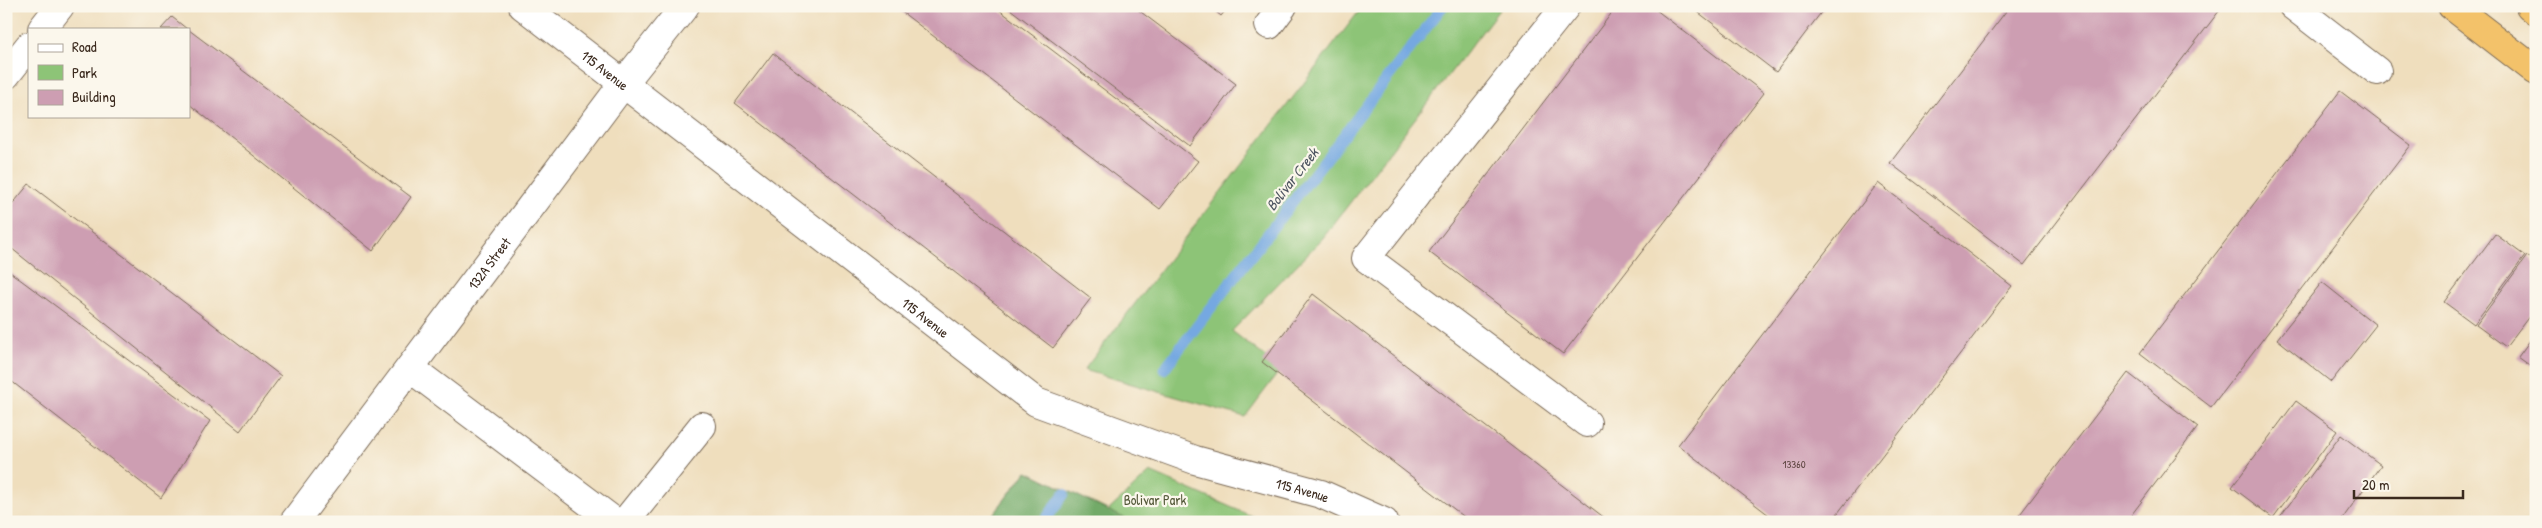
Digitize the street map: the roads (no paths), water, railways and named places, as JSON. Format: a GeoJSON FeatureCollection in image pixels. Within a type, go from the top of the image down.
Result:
{"type":"FeatureCollection","features":[{"type":"Feature","properties":{"kind":"highway"},"geometry":{"type":"LineString","coordinates":[[2452,6],[2536,71]]}},
{"type":"Feature","properties":{"kind":"highway"},"geometry":{"type":"LineString","coordinates":[[2530,6],[2536,11]]}},
{"type":"Feature","properties":{"kind":"street"},"geometry":{"type":"LineString","coordinates":[[43,28],[60,6]]}},
{"type":"Feature","properties":{"kind":"street","name":"115 Avenue"},"geometry":{"type":"LineString","coordinates":[[523,6],[1036,402],[1195,460],[1321,494],[1384,522]]}},
{"type":"Feature","properties":{"kind":"street","name":"132A Street"},"geometry":{"type":"LineString","coordinates":[[294,522],[623,84],[685,6]]}},
{"type":"Feature","properties":{"kind":"street"},"geometry":{"type":"LineString","coordinates":[[1566,6],[1366,258],[1588,423]]}},
{"type":"Feature","properties":{"kind":"street"},"geometry":{"type":"LineString","coordinates":[[2292,6],[2376,71]]}},
{"type":"Feature","properties":{"kind":"street"},"geometry":{"type":"LineString","coordinates":[[6,75],[28,47]]}},
{"type":"Feature","properties":{"kind":"street"},"geometry":{"type":"LineString","coordinates":[[410,368],[615,522]]}},
{"type":"Feature","properties":{"kind":"street"},"geometry":{"type":"LineString","coordinates":[[625,522],[702,426]]}},
{"type":"Feature","properties":{"kind":"waterway","name":"Bolivar Creek"},"geometry":{"type":"LineString","coordinates":[[1164,369],[1443,6]]}},
{"type":"Feature","properties":{"kind":"waterway","name":"Bolivar Creek"},"geometry":{"type":"LineString","coordinates":[[1044,522],[1064,494]]}},
{"type":"Feature","properties":{"kind":"park label","name":"Bolivar Park"},"geometry":{"type":"Point","coordinates":[1155,499]}}]}
